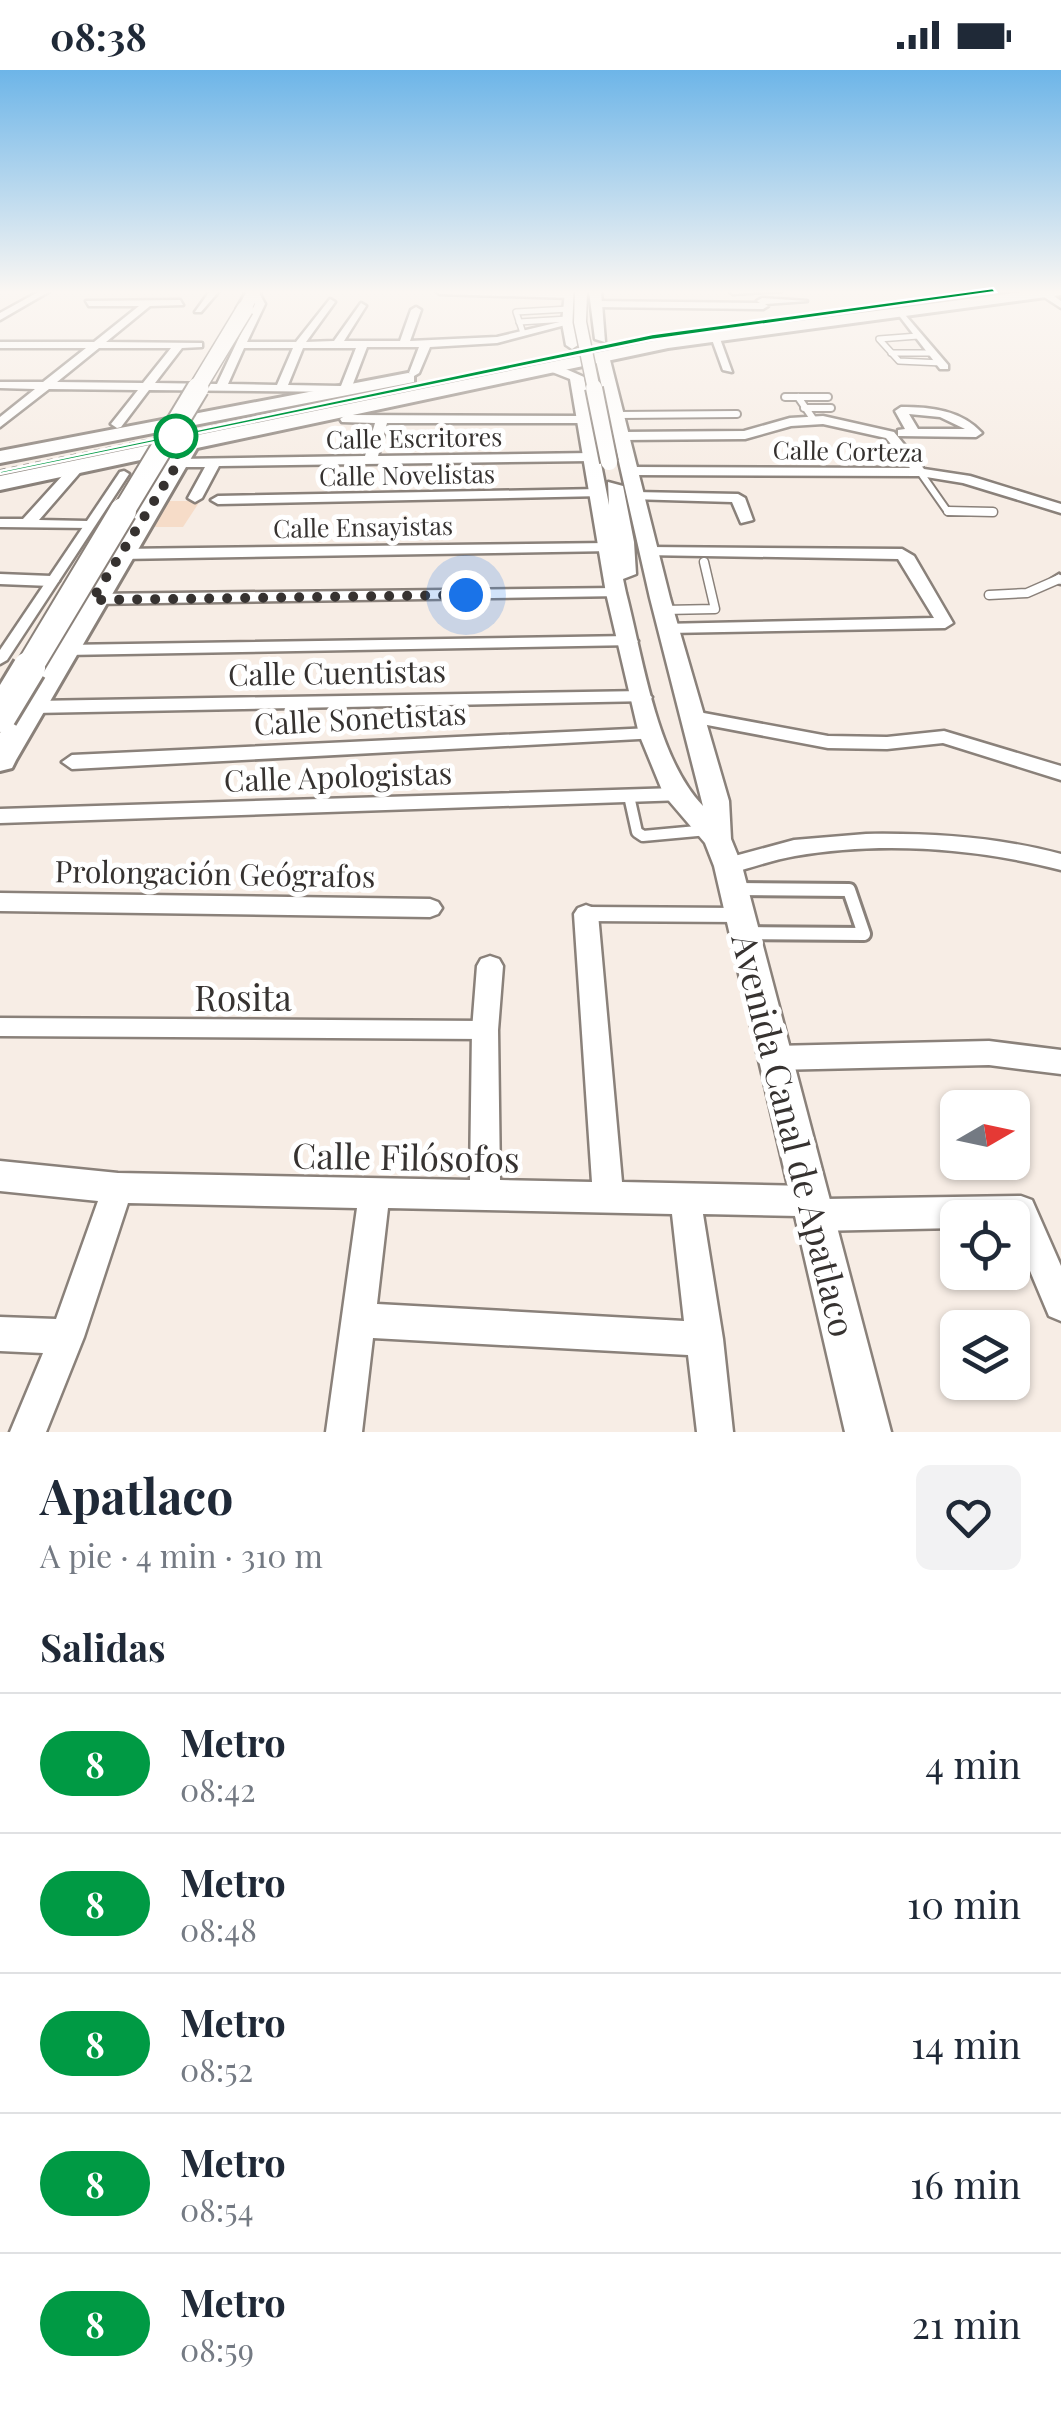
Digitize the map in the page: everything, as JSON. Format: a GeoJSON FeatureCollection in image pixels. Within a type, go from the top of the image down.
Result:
{"type":"FeatureCollection","features":[{"type":"Feature","properties":{"kind":"main road"},"geometry":{"type":"LineString","coordinates":[[0,716],[217,355]]}},
{"type":"Feature","properties":{"kind":"main road"},"geometry":{"type":"LineString","coordinates":[[0,457],[345,388],[464,355]]}},
{"type":"Feature","properties":{"kind":"main road"},"geometry":{"type":"LineString","coordinates":[[0,483],[183,454],[312,420],[552,367],[565,355]]}},
{"type":"Feature","properties":{"kind":"main road"},"geometry":{"type":"LineString","coordinates":[[0,760],[92,600],[183,454]]}},
{"type":"Feature","properties":{"kind":"street"},"geometry":{"type":"LineString","coordinates":[[0,423],[86,355]]}},
{"type":"Feature","properties":{"kind":"street"},"geometry":{"type":"LineString","coordinates":[[116,424],[171,355]]}},
{"type":"Feature","properties":{"kind":"street"},"geometry":{"type":"LineString","coordinates":[[221,387],[237,355]]}},
{"type":"Feature","properties":{"kind":"street"},"geometry":{"type":"LineString","coordinates":[[281,388],[295,355]]}},
{"type":"Feature","properties":{"kind":"street"},"geometry":{"type":"LineString","coordinates":[[0,386],[345,388],[359,355]]}},
{"type":"Feature","properties":{"kind":"street"},"geometry":{"type":"LineString","coordinates":[[414,372],[421,355]]}},
{"type":"Feature","properties":{"kind":"street"},"geometry":{"type":"LineString","coordinates":[[585,355],[600,460],[617,545],[624,558],[630,602],[622,617]]}},
{"type":"Feature","properties":{"kind":"street","name":"Avenida Canal de Apatlaco"},"geometry":{"type":"LineString","coordinates":[[604,355],[648,552],[716,801],[729,879],[870,1430]]}},
{"type":"Feature","properties":{"kind":"street"},"geometry":{"type":"LineString","coordinates":[[722,355],[728,370]]}},
{"type":"Feature","properties":{"kind":"street"},"geometry":{"type":"LineString","coordinates":[[934,355],[943,365]]}},
{"type":"Feature","properties":{"kind":"street"},"geometry":{"type":"LineString","coordinates":[[552,367],[571,372],[579,386],[610,384]]}},
{"type":"Feature","properties":{"kind":"street","name":"Avenida Canal de Apatlaco"},"geometry":{"type":"LineString","coordinates":[[579,386],[600,460],[598,494],[617,545],[616,593],[654,741],[677,795],[729,879]]}},
{"type":"Feature","properties":{"kind":"street"},"geometry":{"type":"LineString","coordinates":[[622,436],[746,434],[814,420],[890,435],[976,433],[969,424],[937,412],[901,411],[912,432]]}},
{"type":"Feature","properties":{"kind":"street"},"geometry":{"type":"LineString","coordinates":[[370,460],[382,419]]}},
{"type":"Feature","properties":{"kind":"street"},"geometry":{"type":"LineString","coordinates":[[312,420],[586,420]]}},
{"type":"Feature","properties":{"kind":"street"},"geometry":{"type":"LineString","coordinates":[[890,435],[920,472]]}},
{"type":"Feature","properties":{"kind":"street","name":"Calle Escritores"},"geometry":{"type":"LineString","coordinates":[[183,454],[214,463],[600,460]]}},
{"type":"Feature","properties":{"kind":"street"},"geometry":{"type":"LineString","coordinates":[[195,498],[214,463]]}},
{"type":"Feature","properties":{"kind":"street"},"geometry":{"type":"LineString","coordinates":[[27,524],[77,468]]}},
{"type":"Feature","properties":{"kind":"street","name":"Calle Corteza"},"geometry":{"type":"LineString","coordinates":[[629,471],[920,472],[965,479],[1061,509]]}},
{"type":"Feature","properties":{"kind":"street"},"geometry":{"type":"LineString","coordinates":[[0,660],[124,474]]}},
{"type":"Feature","properties":{"kind":"street","name":"Calle Novelistas"},"geometry":{"type":"LineString","coordinates":[[218,500],[598,494]]}},
{"type":"Feature","properties":{"kind":"street"},"geometry":{"type":"LineString","coordinates":[[635,496],[738,498],[746,520]]}},
{"type":"Feature","properties":{"kind":"street"},"geometry":{"type":"LineString","coordinates":[[0,523],[87,526]]}},
{"type":"Feature","properties":{"kind":"street"},"geometry":{"type":"LineString","coordinates":[[617,545],[636,557],[652,613],[666,620],[937,626],[945,622],[909,558],[902,554],[648,552]]}},
{"type":"Feature","properties":{"kind":"street","name":"Calle Ensayistas"},"geometry":{"type":"LineString","coordinates":[[120,554],[617,545]]}},
{"type":"Feature","properties":{"kind":"street"},"geometry":{"type":"LineString","coordinates":[[0,580],[51,581]]}},
{"type":"Feature","properties":{"kind":"street"},"geometry":{"type":"LineString","coordinates":[[92,600],[616,593]]}},
{"type":"Feature","properties":{"kind":"street"},"geometry":{"type":"LineString","coordinates":[[64,650],[629,641]]}},
{"type":"Feature","properties":{"kind":"street","name":"Calle Cuentistas"},"geometry":{"type":"LineString","coordinates":[[32,707],[642,697]]}},
{"type":"Feature","properties":{"kind":"street"},"geometry":{"type":"LineString","coordinates":[[693,717],[828,742],[944,737],[1061,772]]}},
{"type":"Feature","properties":{"kind":"street"},"geometry":{"type":"LineString","coordinates":[[654,741],[699,746]]}},
{"type":"Feature","properties":{"kind":"street","name":"Calle Sonetistas"},"geometry":{"type":"LineString","coordinates":[[72,762],[654,741]]}},
{"type":"Feature","properties":{"kind":"street","name":"Calle Apologistas"},"geometry":{"type":"LineString","coordinates":[[0,816],[677,795]]}},
{"type":"Feature","properties":{"kind":"street"},"geometry":{"type":"LineString","coordinates":[[608,1195],[586,914],[729,879],[801,847],[864,842],[1004,850],[1061,862]]}},
{"type":"Feature","properties":{"kind":"street","name":"Prolongación Geógrafos"},"geometry":{"type":"LineString","coordinates":[[0,902],[430,908]]}},
{"type":"Feature","properties":{"kind":"street"},"geometry":{"type":"LineString","coordinates":[[485,1196],[485,1030],[490,966]]}},
{"type":"Feature","properties":{"kind":"street","name":"Rosita"},"geometry":{"type":"LineString","coordinates":[[0,1027],[485,1030]]}},
{"type":"Feature","properties":{"kind":"street"},"geometry":{"type":"LineString","coordinates":[[774,1058],[989,1053],[1061,1062]]}},
{"type":"Feature","properties":{"kind":"street","name":"Calle Filósofos"},"geometry":{"type":"LineString","coordinates":[[0,1176],[118,1188],[608,1195],[812,1208],[1022,1210],[1061,1304]]}},
{"type":"Feature","properties":{"kind":"street"},"geometry":{"type":"LineString","coordinates":[[28,1432],[67,1337],[118,1188]]}},
{"type":"Feature","properties":{"kind":"street"},"geometry":{"type":"LineString","coordinates":[[344,1432],[374,1193]]}},
{"type":"Feature","properties":{"kind":"street"},"geometry":{"type":"LineString","coordinates":[[686,1200],[715,1432]]}},
{"type":"Feature","properties":{"kind":"street"},"geometry":{"type":"LineString","coordinates":[[358,1320],[706,1340]]}},
{"type":"Feature","properties":{"kind":"street"},"geometry":{"type":"LineString","coordinates":[[0,1334],[67,1337]]}},
{"type":"Feature","properties":{"kind":"lane"},"geometry":{"type":"LineString","coordinates":[[892,355],[898,362],[943,365]]}},
{"type":"Feature","properties":{"kind":"lane"},"geometry":{"type":"LineString","coordinates":[[785,397],[828,398]]}},
{"type":"Feature","properties":{"kind":"lane"},"geometry":{"type":"LineString","coordinates":[[798,397],[814,420]]}},
{"type":"Feature","properties":{"kind":"lane"},"geometry":{"type":"LineString","coordinates":[[804,408],[831,408]]}},
{"type":"Feature","properties":{"kind":"lane"},"geometry":{"type":"LineString","coordinates":[[618,414],[738,414]]}},
{"type":"Feature","properties":{"kind":"lane"},"geometry":{"type":"LineString","coordinates":[[920,472],[948,512],[993,512]]}},
{"type":"Feature","properties":{"kind":"lane"},"geometry":{"type":"LineString","coordinates":[[666,620],[715,609],[704,562]]}},
{"type":"Feature","properties":{"kind":"lane"},"geometry":{"type":"LineString","coordinates":[[989,595],[1027,593],[1060,579]]}},
{"type":"Feature","properties":{"kind":"lane"},"geometry":{"type":"LineString","coordinates":[[630,796],[637,832],[643,836],[729,879],[864,934],[849,890],[729,879]]}},
{"type":"Feature","properties":{"kind":"shaded area"},"geometry":{"type":"Polygon","coordinates":[[[168,501],[200,501],[183,527],[151,527],[168,501]]]}},
{"type":"Feature","properties":{"kind":"railway"},"geometry":{"type":"LineString","coordinates":[[0,471],[567,355]]}},
{"type":"Feature","properties":{"kind":"metro line","name":"8"},"geometry":{"type":"LineString","coordinates":[[0,471],[563,355]]}},
{"type":"Feature","properties":{"kind":"route"},"geometry":{"type":"LineString","coordinates":[[176,436],[178,463],[92,600],[466,595]]}}]}
